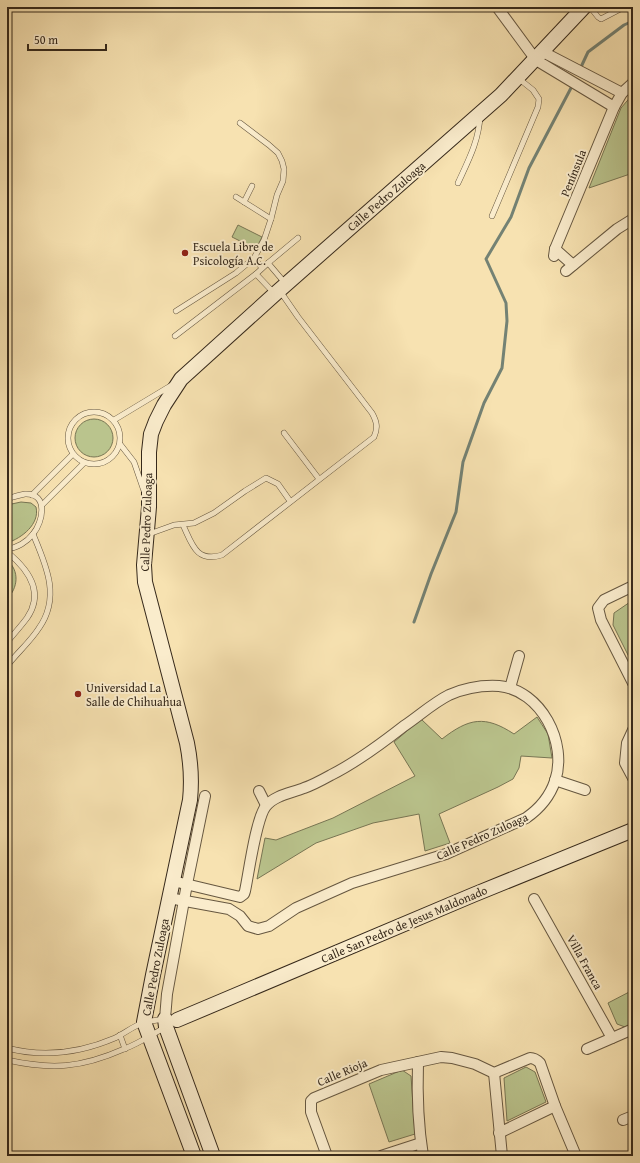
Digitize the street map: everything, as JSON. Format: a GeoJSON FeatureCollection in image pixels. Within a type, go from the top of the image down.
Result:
{"type":"FeatureCollection","features":[{"type":"Feature","properties":{"kind":"street"},"geometry":{"type":"LineString","coordinates":[[497,7],[539,56],[577,85],[614,107]]}},
{"type":"Feature","properties":{"kind":"street","name":"Calle Pedro Zuloaga"},"geometry":{"type":"LineString","coordinates":[[169,1022],[167,994],[184,901],[180,882],[192,785],[191,768],[184,728],[145,582],[144,565],[149,507],[149,452],[151,434],[156,421],[164,405],[181,379],[280,289],[480,114],[518,78],[584,7]]}},
{"type":"Feature","properties":{"kind":"street"},"geometry":{"type":"LineString","coordinates":[[539,56],[583,74],[622,93]]}},
{"type":"Feature","properties":{"kind":"street"},"geometry":{"type":"LineString","coordinates":[[577,85],[583,74]]}},
{"type":"Feature","properties":{"kind":"street","name":"Península"},"geometry":{"type":"LineString","coordinates":[[633,83],[622,93],[614,107],[554,253],[570,268],[616,229],[633,219]]}},
{"type":"Feature","properties":{"kind":"street"},"geometry":{"type":"LineString","coordinates":[[633,586],[604,600],[598,608],[602,620],[633,683]]}},
{"type":"Feature","properties":{"kind":"street"},"geometry":{"type":"LineString","coordinates":[[510,688],[519,656]]}},
{"type":"Feature","properties":{"kind":"street","name":"Calle Pedro Zuloaga"},"geometry":{"type":"LineString","coordinates":[[169,898],[229,909],[237,913],[248,926],[258,929],[269,926],[296,908],[352,883],[446,854],[526,818],[536,812],[544,802],[555,780],[558,756],[556,740],[541,711],[530,699],[517,690],[499,686],[464,689],[447,696],[341,770],[305,788],[283,795],[266,805]]}},
{"type":"Feature","properties":{"kind":"street"},"geometry":{"type":"LineString","coordinates":[[633,730],[627,743],[630,750],[625,762],[633,778]]}},
{"type":"Feature","properties":{"kind":"street"},"geometry":{"type":"LineString","coordinates":[[555,780],[585,790]]}},
{"type":"Feature","properties":{"kind":"street"},"geometry":{"type":"LineString","coordinates":[[180,882],[240,897],[242,896],[245,890],[259,820],[266,805],[259,791]]}},
{"type":"Feature","properties":{"kind":"street","name":"Calle Pedro Zuloaga"},"geometry":{"type":"LineString","coordinates":[[194,1156],[144,1022],[169,898],[180,882],[205,796]]}},
{"type":"Feature","properties":{"kind":"street","name":"Calle San Pedro de Jesus Maldonado"},"geometry":{"type":"LineString","coordinates":[[169,1022],[473,894],[633,830]]}},
{"type":"Feature","properties":{"kind":"street","name":"Villa Franca"},"geometry":{"type":"LineString","coordinates":[[534,899],[612,1038]]}},
{"type":"Feature","properties":{"kind":"street"},"geometry":{"type":"LineString","coordinates":[[169,1022],[213,1156]]}},
{"type":"Feature","properties":{"kind":"street"},"geometry":{"type":"LineString","coordinates":[[587,1049],[633,1030]]}},
{"type":"Feature","properties":{"kind":"street","name":"Calle Rioja"},"geometry":{"type":"LineString","coordinates":[[327,1156],[311,1112],[311,1101],[314,1098],[381,1070],[441,1057],[452,1058],[475,1064],[494,1073]]}},
{"type":"Feature","properties":{"kind":"street"},"geometry":{"type":"LineString","coordinates":[[502,1156],[494,1073],[530,1058],[534,1058],[540,1063],[555,1106],[576,1156]]}},
{"type":"Feature","properties":{"kind":"street"},"geometry":{"type":"LineString","coordinates":[[418,1062],[417,1085],[423,1156]]}},
{"type":"Feature","properties":{"kind":"street"},"geometry":{"type":"LineString","coordinates":[[499,1133],[555,1106]]}},
{"type":"Feature","properties":{"kind":"street"},"geometry":{"type":"LineString","coordinates":[[622,1120],[633,1116]]}},
{"type":"Feature","properties":{"kind":"street"},"geometry":{"type":"LineString","coordinates":[[381,1156],[421,1142]]}},
{"type":"Feature","properties":{"kind":"lane"},"geometry":{"type":"LineString","coordinates":[[590,7],[601,19],[624,7]]}},
{"type":"Feature","properties":{"kind":"lane"},"geometry":{"type":"LineString","coordinates":[[492,216],[538,107],[539,99],[533,90],[518,78]]}},
{"type":"Feature","properties":{"kind":"lane"},"geometry":{"type":"LineString","coordinates":[[458,183],[478,136],[480,114]]}},
{"type":"Feature","properties":{"kind":"lane"},"geometry":{"type":"LineString","coordinates":[[176,311],[236,272],[254,258],[264,240],[277,195],[283,181],[284,170],[278,153],[270,145],[240,123]]}},
{"type":"Feature","properties":{"kind":"lane"},"geometry":{"type":"LineString","coordinates":[[244,202],[252,186]]}},
{"type":"Feature","properties":{"kind":"lane"},"geometry":{"type":"LineString","coordinates":[[236,197],[271,219]]}},
{"type":"Feature","properties":{"kind":"lane"},"geometry":{"type":"LineString","coordinates":[[175,336],[256,274],[298,238]]}},
{"type":"Feature","properties":{"kind":"lane"},"geometry":{"type":"LineString","coordinates":[[254,258],[262,268]]}},
{"type":"Feature","properties":{"kind":"lane"},"geometry":{"type":"LineString","coordinates":[[183,525],[198,553],[213,558],[222,555],[374,437],[377,427],[376,420],[298,317],[280,289],[268,263]]}},
{"type":"Feature","properties":{"kind":"lane"},"geometry":{"type":"LineString","coordinates":[[256,274],[280,289]]}},
{"type":"Feature","properties":{"kind":"lane","name":"Calle Pedro Zuloaga"},"geometry":{"type":"LineString","coordinates":[[114,420],[181,379]]}},
{"type":"Feature","properties":{"kind":"lane"},"geometry":{"type":"LineString","coordinates":[[90,412],[107,415],[114,420],[120,431],[120,444],[113,457],[107,462],[99,464],[84,463],[73,454],[69,446],[68,437],[70,428],[74,420],[90,412]]}},
{"type":"Feature","properties":{"kind":"lane"},"geometry":{"type":"LineString","coordinates":[[284,433],[319,479]]}},
{"type":"Feature","properties":{"kind":"lane"},"geometry":{"type":"LineString","coordinates":[[120,444],[134,462],[149,507]]}},
{"type":"Feature","properties":{"kind":"lane"},"geometry":{"type":"LineString","coordinates":[[32,495],[73,454]]}},
{"type":"Feature","properties":{"kind":"lane"},"geometry":{"type":"LineString","coordinates":[[42,505],[84,463]]}},
{"type":"Feature","properties":{"kind":"lane"},"geometry":{"type":"LineString","coordinates":[[146,535],[161,529],[194,523],[214,513],[266,478],[278,484],[290,501]]}},
{"type":"Feature","properties":{"kind":"lane"},"geometry":{"type":"LineString","coordinates":[[7,499],[25,494],[32,495],[39,499],[42,505],[40,520],[33,534],[18,546],[7,551],[18,562],[33,583],[35,598],[33,608],[27,619],[7,642]]}},
{"type":"Feature","properties":{"kind":"lane"},"geometry":{"type":"LineString","coordinates":[[7,666],[39,628],[49,606],[50,588],[46,563],[33,534]]}},
{"type":"Feature","properties":{"kind":"lane"},"geometry":{"type":"LineString","coordinates":[[7,1048],[31,1053],[61,1054],[93,1047],[144,1022],[169,1022]]}},
{"type":"Feature","properties":{"kind":"lane"},"geometry":{"type":"LineString","coordinates":[[7,1060],[44,1066],[62,1066],[90,1061],[125,1049],[149,1036],[169,1022]]}},
{"type":"Feature","properties":{"kind":"lane"},"geometry":{"type":"LineString","coordinates":[[120,1035],[125,1049]]}},
{"type":"Feature","properties":{"kind":"green space"},"geometry":{"type":"Polygon","coordinates":[[[633,94],[633,173],[589,188],[621,108],[633,94]]]}},
{"type":"Feature","properties":{"kind":"green space"},"geometry":{"type":"Polygon","coordinates":[[[238,225],[262,237],[256,249],[232,237],[238,225]]]}},
{"type":"Feature","properties":{"kind":"green space"},"geometry":{"type":"Polygon","coordinates":[[[90,419],[98,419],[108,424],[112,431],[112,445],[108,452],[98,457],[90,457],[80,452],[78,449],[75,442],[75,434],[80,424],[83,422],[90,419]]]}},
{"type":"Feature","properties":{"kind":"green space"},"geometry":{"type":"Polygon","coordinates":[[[21,502],[31,503],[36,507],[37,513],[33,525],[24,534],[7,543],[7,505],[21,502]]]}},
{"type":"Feature","properties":{"kind":"green space"},"geometry":{"type":"Polygon","coordinates":[[[7,560],[14,569],[16,580],[11,595],[7,599],[7,560]]]}},
{"type":"Feature","properties":{"kind":"green space"},"geometry":{"type":"Polygon","coordinates":[[[633,600],[633,665],[613,625],[614,613],[633,600]]]}},
{"type":"Feature","properties":{"kind":"green space"},"geometry":{"type":"Polygon","coordinates":[[[537,717],[548,734],[552,758],[521,756],[519,768],[513,779],[439,814],[450,843],[425,851],[419,814],[373,823],[316,843],[257,879],[265,838],[276,840],[333,818],[415,776],[394,742],[421,719],[442,739],[469,723],[477,722],[494,724],[514,734],[537,717]]]}},
{"type":"Feature","properties":{"kind":"green space"},"geometry":{"type":"Polygon","coordinates":[[[633,990],[633,1023],[625,1027],[617,1024],[608,1003],[633,990]]]}},
{"type":"Feature","properties":{"kind":"green space"},"geometry":{"type":"Polygon","coordinates":[[[526,1067],[535,1072],[546,1102],[507,1121],[504,1078],[526,1067]]]}},
{"type":"Feature","properties":{"kind":"green space"},"geometry":{"type":"Polygon","coordinates":[[[402,1070],[411,1076],[415,1134],[389,1142],[369,1084],[402,1070]]]}},
{"type":"Feature","properties":{"kind":"waterway"},"geometry":{"type":"LineString","coordinates":[[581,67],[588,52],[624,25],[633,21]]}},
{"type":"Feature","properties":{"kind":"waterway"},"geometry":{"type":"LineString","coordinates":[[414,622],[431,574],[456,512],[463,462],[484,403],[502,368],[507,321],[506,303],[486,259],[511,217],[529,168],[571,88]]}},
{"type":"Feature","properties":{"kind":"place","name":"Escuela Libre de Psicología A.C."},"geometry":{"type":"Point","coordinates":[185,253]}},
{"type":"Feature","properties":{"kind":"place","name":"Universidad La Salle de Chihuahua"},"geometry":{"type":"Point","coordinates":[78,694]}}]}
